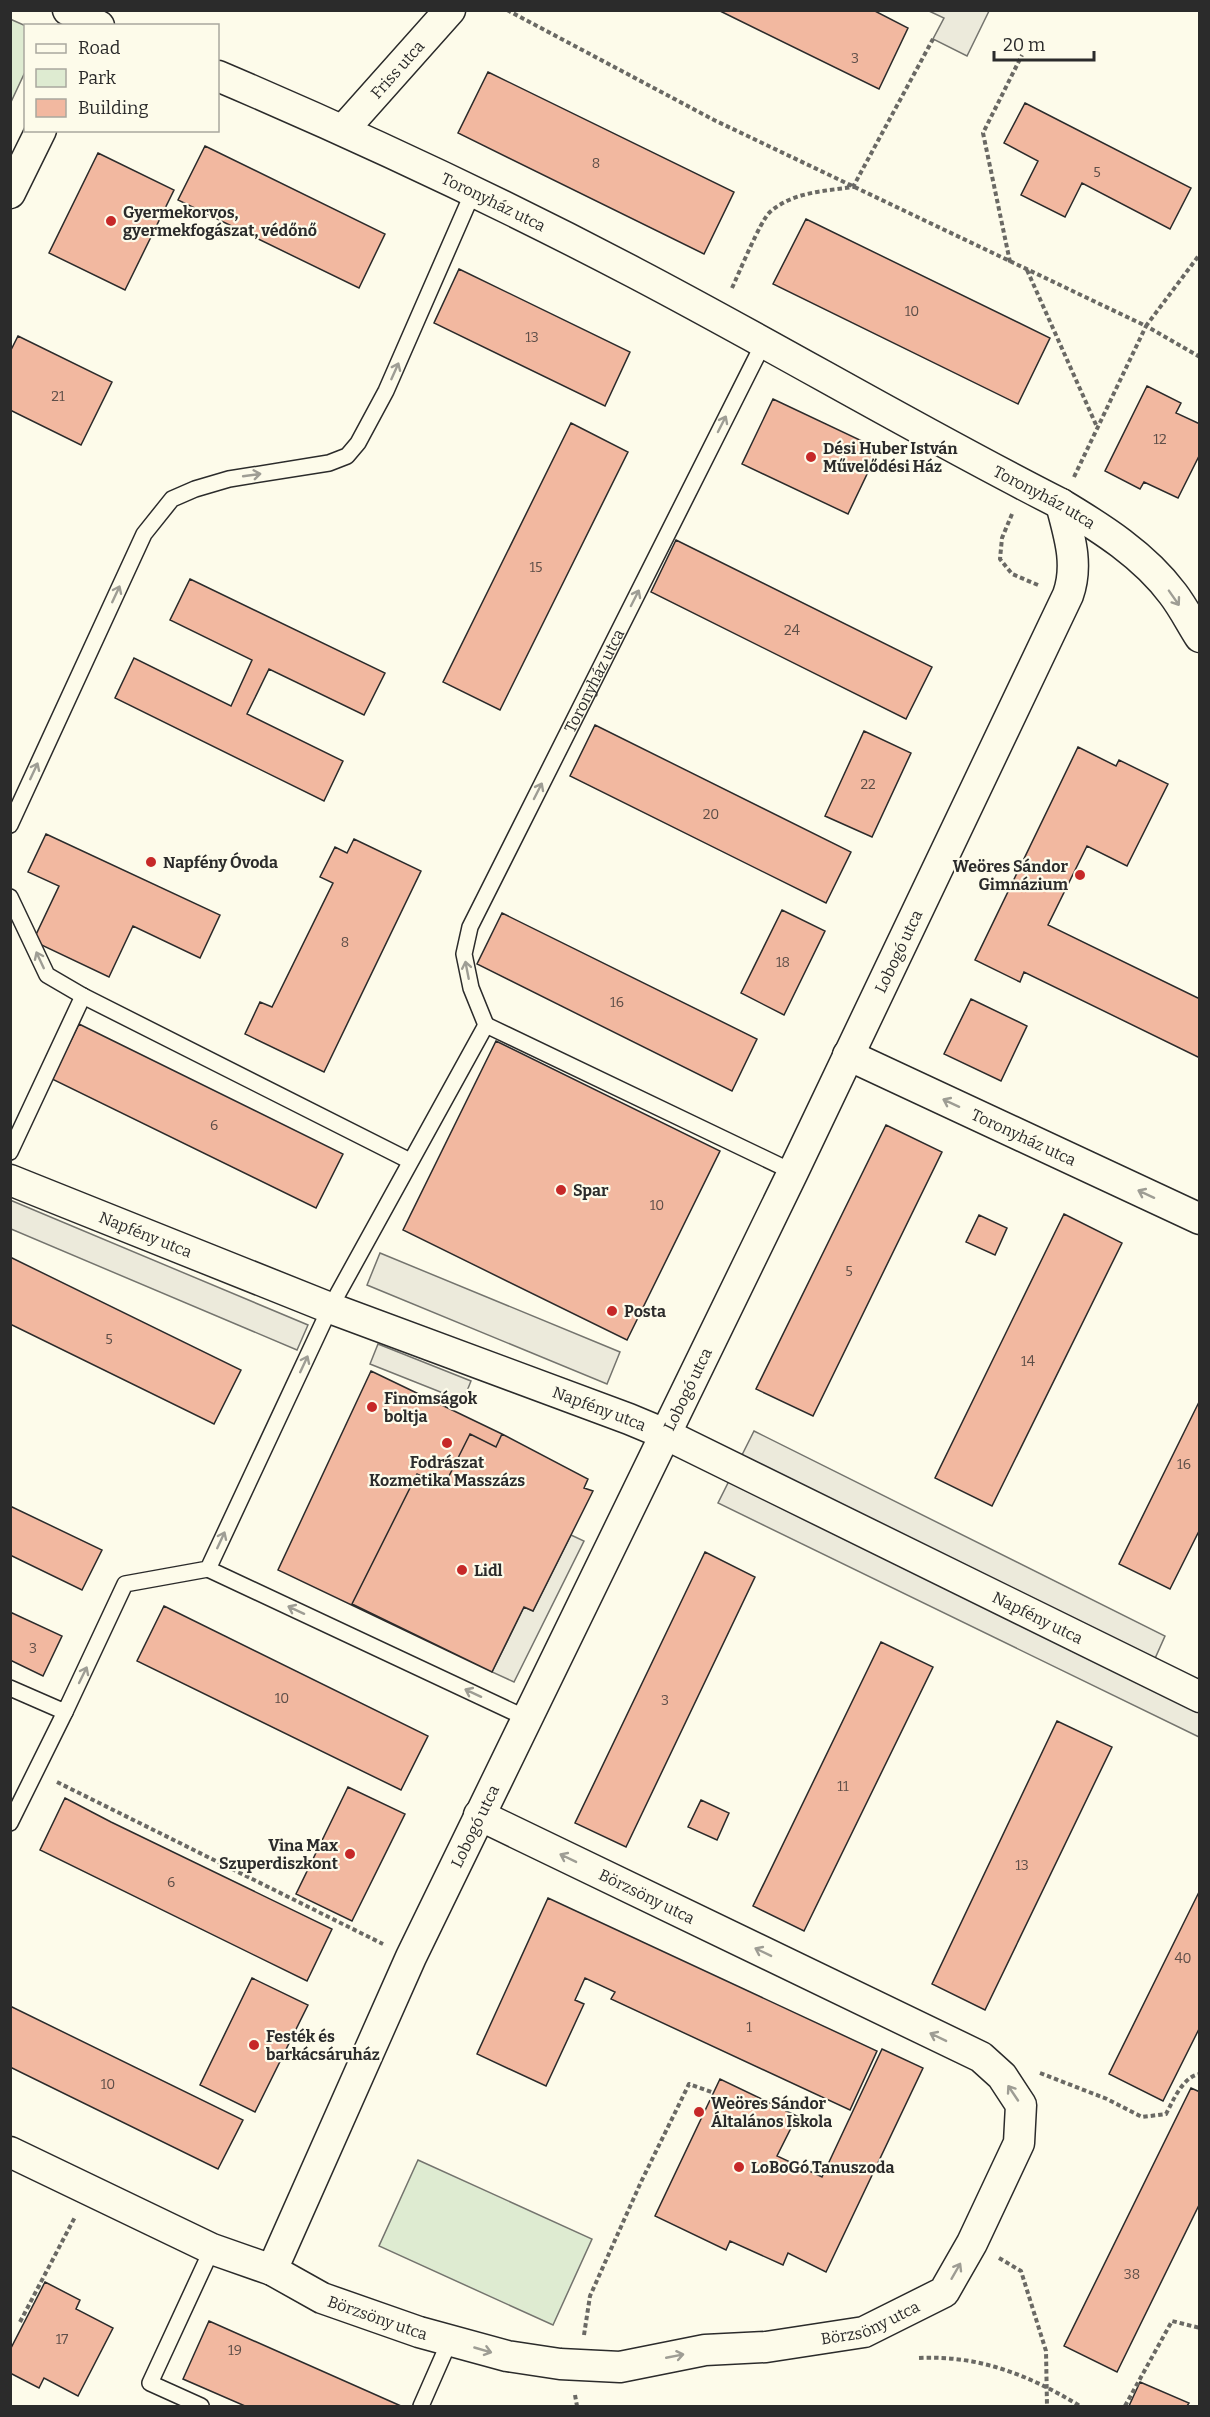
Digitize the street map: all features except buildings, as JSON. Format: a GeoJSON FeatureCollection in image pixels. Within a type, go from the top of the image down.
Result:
{"type":"FeatureCollection","features":[{"type":"Feature","properties":{"kind":"street","name":"Friss utca"},"geometry":{"type":"LineString","coordinates":[[344,129],[450,10]]}},
{"type":"Feature","properties":{"kind":"street","name":"Toronyház utca"},"geometry":{"type":"LineString","coordinates":[[219,76],[344,129],[635,273],[1061,504],[1103,529],[1150,568],[1173,594],[1200,637]]}},
{"type":"Feature","properties":{"kind":"street"},"geometry":{"type":"LineString","coordinates":[[10,193],[40,132]]}},
{"type":"Feature","properties":{"kind":"street","name":"Lobogó utca"},"geometry":{"type":"LineString","coordinates":[[272,2270],[411,1957],[793,1172],[1068,595],[1073,580],[1073,553],[1061,504]]}},
{"type":"Feature","properties":{"kind":"street","name":"Toronyház utca"},"geometry":{"type":"LineString","coordinates":[[848,1055],[1200,1219]]}},
{"type":"Feature","properties":{"kind":"street","name":"Napfény utca"},"geometry":{"type":"LineString","coordinates":[[10,1180],[330,1308],[618,1414],[665,1434],[1200,1697]]}},
{"type":"Feature","properties":{"kind":"street","name":"Börzsöny utca"},"geometry":{"type":"LineString","coordinates":[[10,2152],[213,2249],[272,2270],[322,2298],[419,2332],[507,2356],[578,2365],[620,2367],[705,2350],[766,2347],[864,2332],[944,2292],[972,2243],[1018,2143],[1021,2105],[1002,2076],[981,2057],[479,1815]]}},
{"type":"Feature","properties":{"kind":"lane"},"geometry":{"type":"LineString","coordinates":[[10,825],[144,534],[172,499],[195,489],[229,478],[329,463],[347,456],[358,443],[386,391],[473,192]]}},
{"type":"Feature","properties":{"kind":"lane","name":"Toronyház utca"},"geometry":{"type":"LineString","coordinates":[[486,1025],[471,988],[464,954],[470,927],[763,344]]}},
{"type":"Feature","properties":{"kind":"lane"},"geometry":{"type":"LineString","coordinates":[[10,897],[47,975],[83,996],[410,1161]]}},
{"type":"Feature","properties":{"kind":"lane"},"geometry":{"type":"LineString","coordinates":[[10,1152],[83,996]]}},
{"type":"Feature","properties":{"kind":"lane"},"geometry":{"type":"LineString","coordinates":[[208,1569],[330,1308],[486,1025],[793,1172]]}},
{"type":"Feature","properties":{"kind":"lane"},"geometry":{"type":"LineString","coordinates":[[10,1823],[125,1584],[208,1569],[526,1718]]}},
{"type":"Feature","properties":{"kind":"lane"},"geometry":{"type":"LineString","coordinates":[[10,1688],[65,1712]]}},
{"type":"Feature","properties":{"kind":"lane"},"geometry":{"type":"LineString","coordinates":[[201,2406],[150,2384],[213,2249]]}},
{"type":"Feature","properties":{"kind":"lane"},"geometry":{"type":"LineString","coordinates":[[420,2406],[450,2340]]}},
{"type":"Feature","properties":{"kind":"path"},"geometry":{"type":"LineString","coordinates":[[507,10],[714,120],[1146,326],[1200,357]]}},
{"type":"Feature","properties":{"kind":"path"},"geometry":{"type":"LineString","coordinates":[[853,187],[933,39]]}},
{"type":"Feature","properties":{"kind":"path"},"geometry":{"type":"LineString","coordinates":[[1010,262],[983,133],[1022,55]]}},
{"type":"Feature","properties":{"kind":"path"},"geometry":{"type":"LineString","coordinates":[[717,318],[768,214],[802,195],[853,187]]}},
{"type":"Feature","properties":{"kind":"path"},"geometry":{"type":"LineString","coordinates":[[1061,504],[1146,326],[1200,254]]}},
{"type":"Feature","properties":{"kind":"path"},"geometry":{"type":"LineString","coordinates":[[1027,270],[1097,427]]}},
{"type":"Feature","properties":{"kind":"path"},"geometry":{"type":"LineString","coordinates":[[1013,510],[1002,538],[1000,559],[1012,574],[1044,587]]}},
{"type":"Feature","properties":{"kind":"path"},"geometry":{"type":"LineString","coordinates":[[36,1772],[411,1957]]}},
{"type":"Feature","properties":{"kind":"path"},"geometry":{"type":"LineString","coordinates":[[1031,2071],[1051,2076],[1107,2099],[1142,2117],[1166,2114],[1181,2088],[1194,2075],[1200,2074]]}},
{"type":"Feature","properties":{"kind":"path"},"geometry":{"type":"LineString","coordinates":[[578,2365],[590,2296],[641,2182],[689,2084],[714,2093]]}},
{"type":"Feature","properties":{"kind":"path"},"geometry":{"type":"LineString","coordinates":[[20,2322],[89,2190]]}},
{"type":"Feature","properties":{"kind":"path"},"geometry":{"type":"LineString","coordinates":[[972,2243],[1021,2271],[1047,2350],[1047,2406]]}},
{"type":"Feature","properties":{"kind":"path"},"geometry":{"type":"LineString","coordinates":[[1125,2406],[1172,2321],[1200,2328]]}},
{"type":"Feature","properties":{"kind":"path"},"geometry":{"type":"LineString","coordinates":[[919,2358],[946,2357],[968,2360],[1003,2370],[1047,2387],[1080,2406]]}},
{"type":"Feature","properties":{"kind":"path"},"geometry":{"type":"LineString","coordinates":[[575,2395],[577,2406]]}},
{"type":"Feature","properties":{"kind":"green space"},"geometry":{"type":"Polygon","coordinates":[[[10,19],[24,25],[24,74],[11,102],[10,19]]]}},
{"type":"Feature","properties":{"kind":"green space"},"geometry":{"type":"Polygon","coordinates":[[[418,2160],[592,2239],[553,2325],[379,2246],[418,2160]]]}},
{"type":"Feature","properties":{"kind":"shaded area"},"geometry":{"type":"Polygon","coordinates":[[[929,11],[989,11],[967,56],[933,39],[944,18],[929,11]]]}},
{"type":"Feature","properties":{"kind":"shaded area"},"geometry":{"type":"Polygon","coordinates":[[[10,1200],[308,1325],[297,1350],[11,1229],[10,1200]]]}},
{"type":"Feature","properties":{"kind":"shaded area"},"geometry":{"type":"Polygon","coordinates":[[[380,1253],[620,1352],[607,1384],[367,1285],[380,1253]]]}},
{"type":"Feature","properties":{"kind":"shaded area"},"geometry":{"type":"Polygon","coordinates":[[[378,1344],[471,1381],[463,1401],[370,1364],[378,1344]]]}},
{"type":"Feature","properties":{"kind":"shaded area"},"geometry":{"type":"Polygon","coordinates":[[[754,1431],[1165,1636],[1149,1672],[1199,1697],[1199,1737],[718,1503],[754,1431]]]}},
{"type":"Feature","properties":{"kind":"shaded area"},"geometry":{"type":"Polygon","coordinates":[[[571,1535],[584,1541],[514,1682],[492,1672],[524,1607],[533,1611],[571,1535]]]}},
{"type":"Feature","properties":{"kind":"place","name":"Gyermekorvos, gyermekfogászat, védőnő"},"geometry":{"type":"Point","coordinates":[111,221]}},
{"type":"Feature","properties":{"kind":"place","name":"Dési Huber István Művelődési Ház"},"geometry":{"type":"Point","coordinates":[811,457]}},
{"type":"Feature","properties":{"kind":"place","name":"Napfény Óvoda"},"geometry":{"type":"Point","coordinates":[151,862]}},
{"type":"Feature","properties":{"kind":"place","name":"Weöres Sándor Gimnázium"},"geometry":{"type":"Point","coordinates":[1080,875]}},
{"type":"Feature","properties":{"kind":"place","name":"Spar"},"geometry":{"type":"Point","coordinates":[561,1190]}},
{"type":"Feature","properties":{"kind":"place","name":"Posta"},"geometry":{"type":"Point","coordinates":[612,1311]}},
{"type":"Feature","properties":{"kind":"place","name":"Finomságok boltja"},"geometry":{"type":"Point","coordinates":[372,1407]}},
{"type":"Feature","properties":{"kind":"place","name":"Fodrászat Kozmetika Masszázs"},"geometry":{"type":"Point","coordinates":[447,1443]}},
{"type":"Feature","properties":{"kind":"place","name":"Lidl"},"geometry":{"type":"Point","coordinates":[462,1570]}},
{"type":"Feature","properties":{"kind":"place","name":"Vina Max Szuperdiszkont"},"geometry":{"type":"Point","coordinates":[350,1854]}},
{"type":"Feature","properties":{"kind":"place","name":"Festék és barkácsáruház"},"geometry":{"type":"Point","coordinates":[254,2045]}},
{"type":"Feature","properties":{"kind":"place","name":"Weöres Sándor Általános Iskola"},"geometry":{"type":"Point","coordinates":[699,2112]}},
{"type":"Feature","properties":{"kind":"place","name":"LoBoGó Tanuszoda"},"geometry":{"type":"Point","coordinates":[739,2167]}}]}
